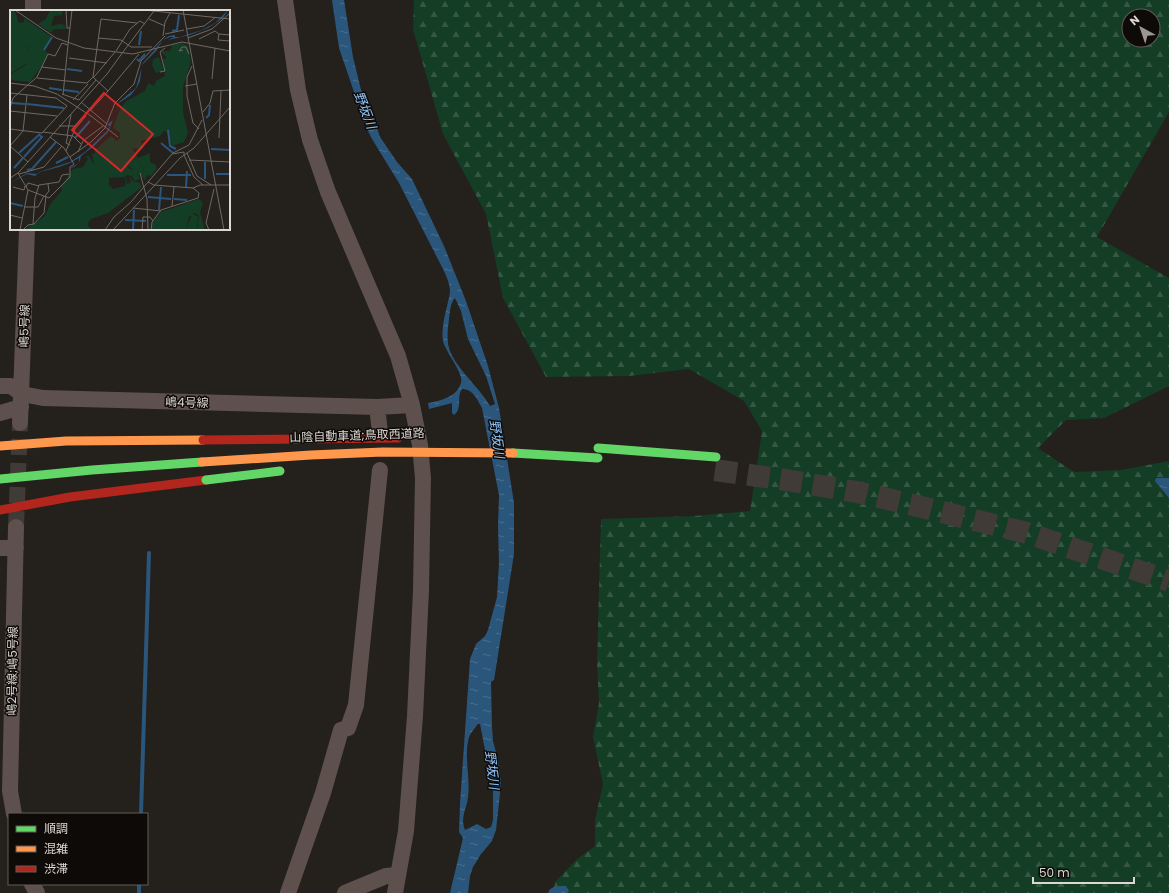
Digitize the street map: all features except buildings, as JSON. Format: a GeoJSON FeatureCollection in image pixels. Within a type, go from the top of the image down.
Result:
{"type":"FeatureCollection","features":[{"type":"Feature","properties":{"kind":"highway"},"geometry":{"type":"LineString","coordinates":[[0,446],[66,441],[431,438]]}},
{"type":"Feature","properties":{"kind":"highway"},"geometry":{"type":"LineString","coordinates":[[498,444],[512,450]]}},
{"type":"Feature","properties":{"kind":"highway","name":"山陰自動車道;鳥取西道路"},"geometry":{"type":"LineString","coordinates":[[0,471],[202,458],[386,453],[476,453],[549,446]]}},
{"type":"Feature","properties":{"kind":"highway"},"geometry":{"type":"LineString","coordinates":[[594,447],[716,457]]}},
{"type":"Feature","properties":{"kind":"highway"},"geometry":{"type":"LineString","coordinates":[[402,462],[512,450]]}},
{"type":"Feature","properties":{"kind":"highway","name":"山陰自動車道;鳥取西道路"},"geometry":{"type":"LineString","coordinates":[[512,450],[602,458]]}},
{"type":"Feature","properties":{"kind":"highway","name":"山陰自動車道;鳥取西道路"},"geometry":{"type":"LineString","coordinates":[[0,479],[202,458]]}},
{"type":"Feature","properties":{"kind":"highway"},"geometry":{"type":"LineString","coordinates":[[0,510],[70,497],[292,470]]}},
{"type":"Feature","properties":{"kind":"street"},"geometry":{"type":"LineString","coordinates":[[285,0],[298,90],[310,140],[328,192],[398,356],[412,405],[420,445],[423,478],[421,590],[415,724],[406,831],[395,893]]}},
{"type":"Feature","properties":{"kind":"street","name":"嶋5号線"},"geometry":{"type":"LineString","coordinates":[[20,423],[27,230]]}},
{"type":"Feature","properties":{"kind":"street","name":"嶋4号線"},"geometry":{"type":"LineString","coordinates":[[0,386],[11,386],[21,400],[42,398],[377,407],[412,405]]}},
{"type":"Feature","properties":{"kind":"street"},"geometry":{"type":"LineString","coordinates":[[0,413],[21,400]]}},
{"type":"Feature","properties":{"kind":"street"},"geometry":{"type":"LineString","coordinates":[[377,407],[380,432]]}},
{"type":"Feature","properties":{"kind":"street"},"geometry":{"type":"LineString","coordinates":[[288,893],[323,793],[341,730],[348,728],[356,705],[379,465]]}},
{"type":"Feature","properties":{"kind":"street","name":"嶋2号線;嶋5号線"},"geometry":{"type":"LineString","coordinates":[[14,813],[5,792],[8,548],[16,527]]}},
{"type":"Feature","properties":{"kind":"street"},"geometry":{"type":"LineString","coordinates":[[345,893],[386,876],[398,875]]}},
{"type":"Feature","properties":{"kind":"green space"},"geometry":{"type":"Polygon","coordinates":[[[414,0],[1169,0],[1169,112],[1097,237],[1169,278],[1169,386],[1104,418],[1066,420],[1038,448],[1074,472],[1121,470],[1169,461],[1169,893],[552,893],[556,881],[576,860],[595,846],[595,820],[603,784],[593,737],[599,703],[597,662],[601,519],[694,516],[750,511],[762,431],[744,401],[689,369],[629,376],[546,377],[503,298],[486,214],[443,134],[413,29],[414,0]]]}},
{"type":"Feature","properties":{"kind":"water","name":"野坂川"},"geometry":{"type":"Polygon","coordinates":[[[332,0],[344,0],[353,57],[361,90],[371,110],[380,137],[397,162],[412,179],[444,246],[466,301],[488,366],[499,408],[514,503],[514,554],[494,680],[491,682],[493,741],[499,764],[501,784],[496,830],[492,841],[481,854],[473,867],[470,876],[468,893],[450,893],[463,838],[459,832],[460,804],[470,659],[476,644],[485,636],[488,630],[497,597],[499,563],[499,495],[482,408],[474,395],[466,389],[462,389],[459,395],[459,406],[454,415],[452,413],[452,403],[429,409],[428,403],[448,398],[456,392],[461,383],[460,374],[443,341],[443,326],[450,293],[449,284],[443,269],[399,183],[366,127],[339,48],[332,0]],[[455,298],[450,308],[448,344],[460,368],[490,406],[495,404],[486,376],[468,339],[461,311],[455,298]],[[478,724],[470,735],[467,745],[469,786],[463,820],[465,830],[477,824],[486,829],[491,827],[493,820],[493,791],[480,724],[478,724]]]}},
{"type":"Feature","properties":{"kind":"water"},"geometry":{"type":"Polygon","coordinates":[[[1156,478],[1169,478],[1169,498],[1155,481],[1156,478]]]}},
{"type":"Feature","properties":{"kind":"water"},"geometry":{"type":"Polygon","coordinates":[[[566,886],[569,891],[567,893],[548,893],[551,888],[566,886]]]}},
{"type":"Feature","properties":{"kind":"waterway"},"geometry":{"type":"LineString","coordinates":[[141,813],[149,553]]}},
{"type":"Feature","properties":{"kind":"waterway"},"geometry":{"type":"LineString","coordinates":[[139,885],[139,893]]}},
{"type":"Feature","properties":{"kind":"tunnel"},"geometry":{"type":"LineString","coordinates":[[16,527],[20,423]]}},
{"type":"Feature","properties":{"kind":"tunnel"},"geometry":{"type":"LineString","coordinates":[[715,470],[857,492],[930,509],[1027,533],[1169,581]]}},
{"type":"Feature","properties":{"kind":"traffic: fast"},"geometry":{"type":"LineString","coordinates":[[598,448],[716,457]]}},
{"type":"Feature","properties":{"kind":"traffic: fast"},"geometry":{"type":"LineString","coordinates":[[513,453],[598,458]]}},
{"type":"Feature","properties":{"kind":"traffic: fast"},"geometry":{"type":"LineString","coordinates":[[0,479],[92,470],[202,462]]}},
{"type":"Feature","properties":{"kind":"traffic: fast"},"geometry":{"type":"LineString","coordinates":[[206,480],[280,471]]}},
{"type":"Feature","properties":{"kind":"traffic: slow"},"geometry":{"type":"LineString","coordinates":[[0,446],[66,441],[203,440]]}},
{"type":"Feature","properties":{"kind":"traffic: slow"},"geometry":{"type":"LineString","coordinates":[[202,462],[383,452],[513,453]]}},
{"type":"Feature","properties":{"kind":"traffic: jam"},"geometry":{"type":"LineString","coordinates":[[203,440],[398,438]]}},
{"type":"Feature","properties":{"kind":"traffic: jam"},"geometry":{"type":"LineString","coordinates":[[0,510],[70,497],[206,480]]}}]}
